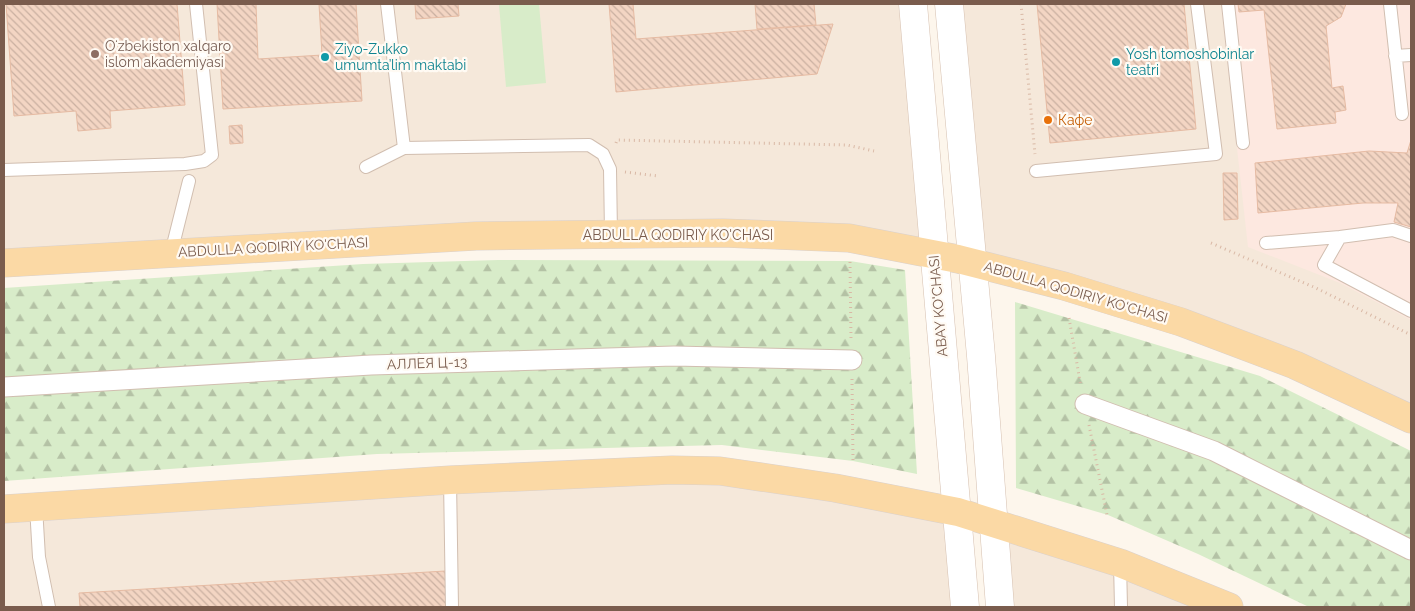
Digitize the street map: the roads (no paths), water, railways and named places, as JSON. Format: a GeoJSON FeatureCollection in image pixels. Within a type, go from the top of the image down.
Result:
{"type":"FeatureCollection","features":[{"type":"Feature","properties":{"kind":"main road","name":"ABAY KO'CHASI"},"geometry":{"type":"LineString","coordinates":[[913,4],[965,607]]}},
{"type":"Feature","properties":{"kind":"main road"},"geometry":{"type":"LineString","coordinates":[[949,4],[1000,607]]}},
{"type":"Feature","properties":{"kind":"main road","name":"ABDULLA QODIRIY KO'CHASI"},"geometry":{"type":"LineString","coordinates":[[4,263],[467,237],[723,232],[849,238],[971,262],[1131,306],[1232,339],[1347,388],[1411,420]]}},
{"type":"Feature","properties":{"kind":"main road"},"geometry":{"type":"LineString","coordinates":[[4,509],[450,480],[672,470],[720,472],[835,488],[958,512],[1120,563],[1229,607]]}},
{"type":"Feature","properties":{"kind":"street","name":"АЛЛЕЯ Ц-13"},"geometry":{"type":"LineString","coordinates":[[4,387],[371,364],[674,356],[852,360]]}},
{"type":"Feature","properties":{"kind":"street"},"geometry":{"type":"LineString","coordinates":[[1084,404],[1214,451],[1411,550]]}},
{"type":"Feature","properties":{"kind":"lane"},"geometry":{"type":"LineString","coordinates":[[4,170],[185,164],[204,161],[212,155],[196,4]]}},
{"type":"Feature","properties":{"kind":"lane"},"geometry":{"type":"LineString","coordinates":[[387,4],[404,148]]}},
{"type":"Feature","properties":{"kind":"lane"},"geometry":{"type":"LineString","coordinates":[[1036,171],[1216,154],[1196,4]]}},
{"type":"Feature","properties":{"kind":"lane"},"geometry":{"type":"LineString","coordinates":[[1228,4],[1243,143]]}},
{"type":"Feature","properties":{"kind":"lane"},"geometry":{"type":"LineString","coordinates":[[1390,4],[1402,114]]}},
{"type":"Feature","properties":{"kind":"lane"},"geometry":{"type":"LineString","coordinates":[[1395,56],[1411,55]]}},
{"type":"Feature","properties":{"kind":"lane"},"geometry":{"type":"LineString","coordinates":[[366,167],[404,148],[589,145],[603,154],[610,169],[611,234]]}},
{"type":"Feature","properties":{"kind":"lane"},"geometry":{"type":"LineString","coordinates":[[171,253],[190,181]]}},
{"type":"Feature","properties":{"kind":"lane"},"geometry":{"type":"LineString","coordinates":[[1266,243],[1340,237],[1393,230],[1411,236]]}},
{"type":"Feature","properties":{"kind":"lane"},"geometry":{"type":"LineString","coordinates":[[1340,237],[1324,265],[1411,311]]}},
{"type":"Feature","properties":{"kind":"lane"},"geometry":{"type":"LineString","coordinates":[[450,480],[452,607]]}},
{"type":"Feature","properties":{"kind":"lane"},"geometry":{"type":"LineString","coordinates":[[36,507],[39,557],[50,607]]}},
{"type":"Feature","properties":{"kind":"lane"},"geometry":{"type":"LineString","coordinates":[[1120,563],[1121,607]]}},
{"type":"Feature","properties":{"kind":"place","name":"Oʻzbekiston xalqaro islom akademiyasi"},"geometry":{"type":"Point","coordinates":[95,54]}},
{"type":"Feature","properties":{"kind":"place","name":"Ziyo-Zukko umumta’lim maktabi"},"geometry":{"type":"Point","coordinates":[325,57]}},
{"type":"Feature","properties":{"kind":"place","name":"Yosh tomoshobinlar teatri"},"geometry":{"type":"Point","coordinates":[1116,62]}},
{"type":"Feature","properties":{"kind":"place","name":"Кафе"},"geometry":{"type":"Point","coordinates":[1048,120]}}]}
